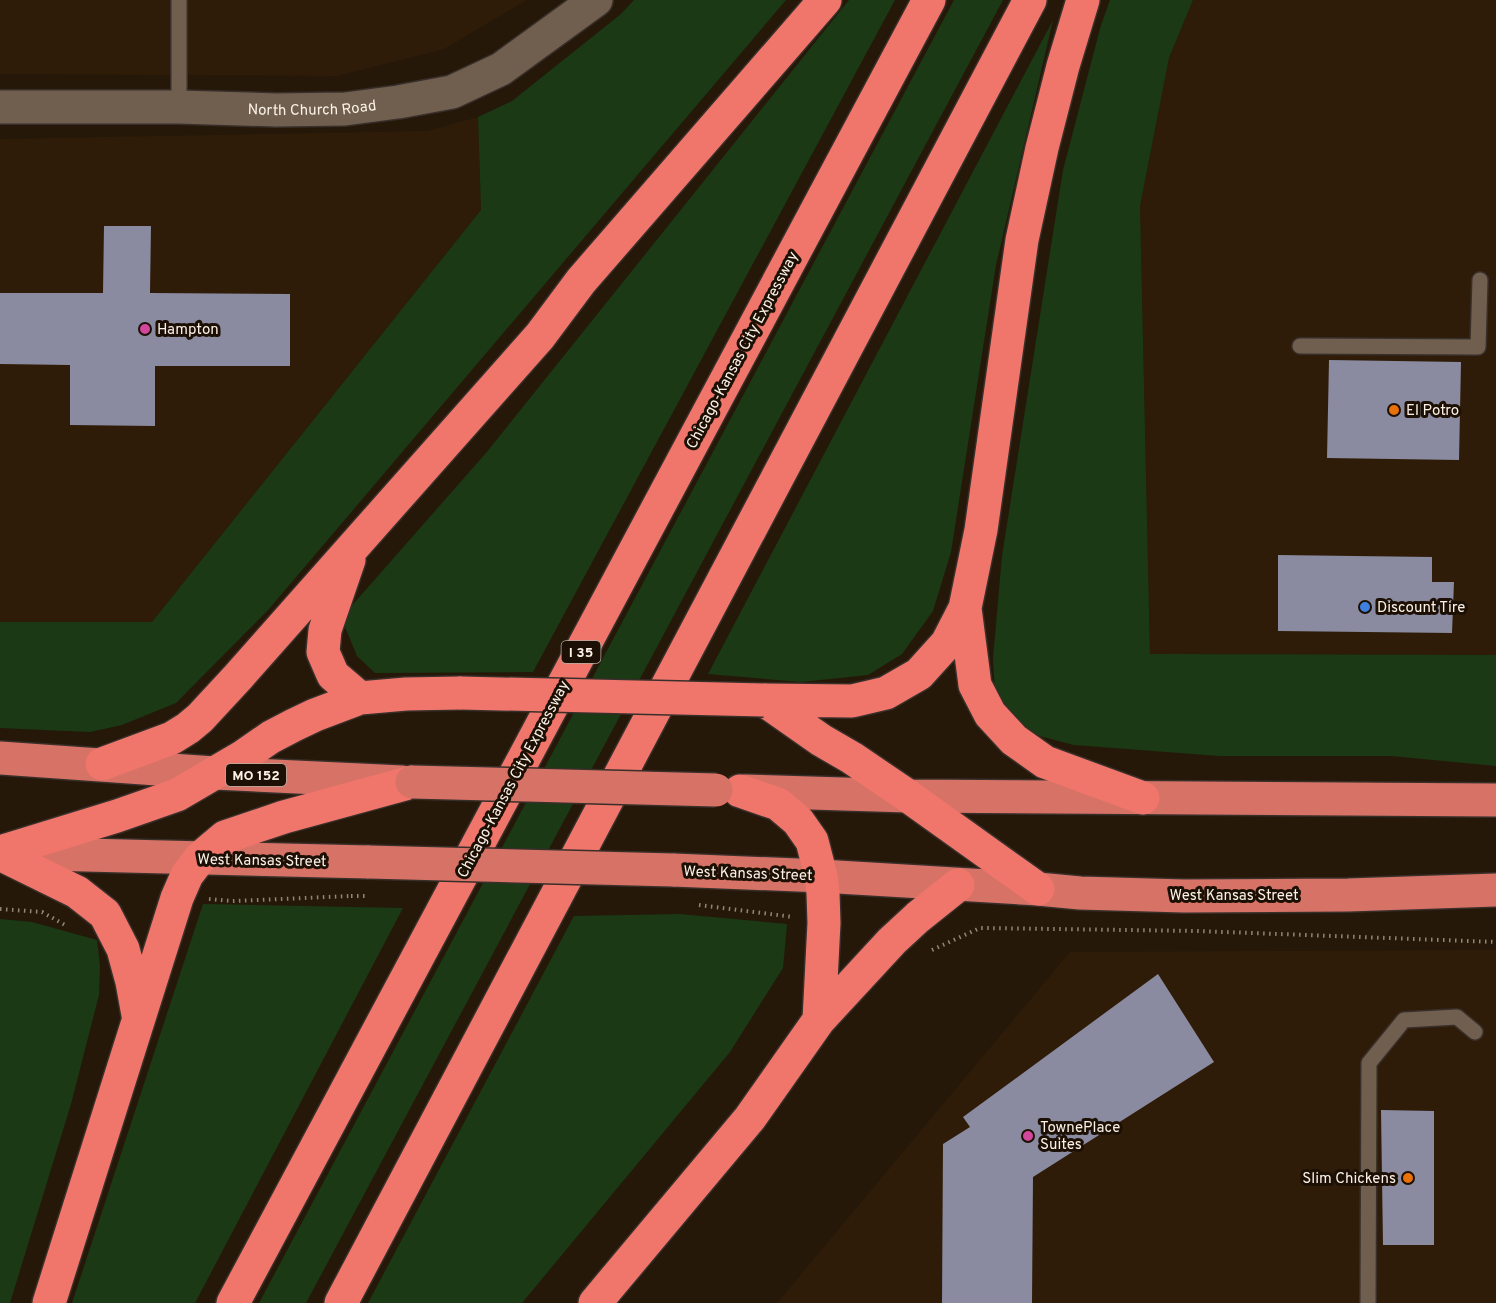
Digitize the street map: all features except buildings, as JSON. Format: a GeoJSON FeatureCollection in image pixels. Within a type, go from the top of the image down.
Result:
{"type":"FeatureCollection","features":[{"type":"Feature","properties":{"kind":"highway"},"geometry":{"type":"LineString","coordinates":[[102,765],[172,738],[200,718],[540,336],[581,281],[825,0]]}},
{"type":"Feature","properties":{"kind":"highway","name":"Chicago-Kansas City Expressway"},"geometry":{"type":"LineString","coordinates":[[233,1303],[929,0]]}},
{"type":"Feature","properties":{"kind":"highway"},"geometry":{"type":"LineString","coordinates":[[341,1303],[1029,0]]}},
{"type":"Feature","properties":{"kind":"highway"},"geometry":{"type":"LineString","coordinates":[[0,853],[177,795],[294,725],[360,698],[406,693],[461,693],[852,701],[886,693],[919,674],[946,643],[965,608],[981,530],[1022,240],[1060,76],[1083,0]]}},
{"type":"Feature","properties":{"kind":"highway"},"geometry":{"type":"LineString","coordinates":[[354,547],[325,630],[323,652],[333,675],[360,698]]}},
{"type":"Feature","properties":{"kind":"highway"},"geometry":{"type":"LineString","coordinates":[[965,608],[975,685],[990,714],[1014,740],[1045,762],[1143,798]]}},
{"type":"Feature","properties":{"kind":"highway"},"geometry":{"type":"LineString","coordinates":[[764,700],[908,796],[1038,889]]}},
{"type":"Feature","properties":{"kind":"highway","name":"MO 152"},"geometry":{"type":"LineString","coordinates":[[0,758],[214,773],[412,782],[728,791]]}},
{"type":"Feature","properties":{"kind":"highway"},"geometry":{"type":"LineString","coordinates":[[49,1303],[186,875],[200,858],[225,837],[284,817],[412,782]]}},
{"type":"Feature","properties":{"kind":"highway"},"geometry":{"type":"LineString","coordinates":[[728,791],[908,796],[1496,800]]}},
{"type":"Feature","properties":{"kind":"highway"},"geometry":{"type":"LineString","coordinates":[[728,791],[778,804],[798,821],[812,842],[821,876],[824,923],[819,1020]]}},
{"type":"Feature","properties":{"kind":"highway"},"geometry":{"type":"LineString","coordinates":[[0,853],[77,892],[105,914],[123,949],[139,1019]]}},
{"type":"Feature","properties":{"kind":"highway","name":"West Kansas Street"},"geometry":{"type":"LineString","coordinates":[[0,853],[673,870],[821,876],[1080,893],[1184,896],[1348,895],[1496,890]]}},
{"type":"Feature","properties":{"kind":"highway"},"geometry":{"type":"LineString","coordinates":[[595,1303],[750,1118],[819,1020],[892,941],[958,885]]}},
{"type":"Feature","properties":{"kind":"main road","name":"North Church Road"},"geometry":{"type":"LineString","coordinates":[[0,106],[276,110],[345,109],[398,102],[452,92],[501,69],[596,0]]}},
{"type":"Feature","properties":{"kind":"lane"},"geometry":{"type":"LineString","coordinates":[[179,0],[179,107]]}},
{"type":"Feature","properties":{"kind":"lane"},"geometry":{"type":"LineString","coordinates":[[1300,346],[1478,346],[1480,279]]}},
{"type":"Feature","properties":{"kind":"lane"},"geometry":{"type":"LineString","coordinates":[[1368,1303],[1369,1063],[1404,1020],[1457,1017],[1475,1032]]}},
{"type":"Feature","properties":{"kind":"path"},"geometry":{"type":"LineString","coordinates":[[1197,931],[1496,942]]}},
{"type":"Feature","properties":{"kind":"shaded area"},"geometry":{"type":"Polygon","coordinates":[[[0,0],[527,0],[444,49],[336,76],[0,74],[0,0]]]}},
{"type":"Feature","properties":{"kind":"shaded area"},"geometry":{"type":"Polygon","coordinates":[[[1193,0],[1496,0],[1496,655],[1150,654],[1140,206],[1169,58],[1193,0]]]}},
{"type":"Feature","properties":{"kind":"shaded area"},"geometry":{"type":"Polygon","coordinates":[[[478,117],[481,210],[152,622],[0,622],[0,139],[427,131],[478,117]]]}},
{"type":"Feature","properties":{"kind":"shaded area"},"geometry":{"type":"Polygon","coordinates":[[[1496,950],[1496,1303],[777,1303],[1070,952],[1496,950]]]}},
{"type":"Feature","properties":{"kind":"green space"},"geometry":{"type":"Polygon","coordinates":[[[634,0],[786,0],[269,609],[176,703],[122,725],[90,732],[0,728],[0,622],[152,622],[481,210],[478,117],[512,101],[621,14],[634,0]]]}},
{"type":"Feature","properties":{"kind":"green space"},"geometry":{"type":"Polygon","coordinates":[[[849,0],[895,0],[533,672],[375,673],[357,656],[345,627],[348,610],[486,453],[849,0]]]}},
{"type":"Feature","properties":{"kind":"green space"},"geometry":{"type":"Polygon","coordinates":[[[954,0],[1003,0],[306,1303],[259,1303],[954,0]]]}},
{"type":"Feature","properties":{"kind":"green space"},"geometry":{"type":"Polygon","coordinates":[[[1110,0],[1193,0],[1169,58],[1140,206],[1150,654],[1496,655],[1496,766],[1391,756],[1219,756],[1074,745],[1032,734],[995,695],[993,658],[1002,556],[1063,170],[1101,25],[1110,0]]]}},
{"type":"Feature","properties":{"kind":"green space"},"geometry":{"type":"Polygon","coordinates":[[[1053,20],[996,265],[951,552],[933,611],[902,654],[868,675],[801,682],[708,674],[1053,20]]]}},
{"type":"Feature","properties":{"kind":"green space"},"geometry":{"type":"Polygon","coordinates":[[[203,904],[403,908],[195,1303],[72,1303],[203,904]]]}},
{"type":"Feature","properties":{"kind":"green space"},"geometry":{"type":"Polygon","coordinates":[[[679,914],[787,924],[783,968],[730,1052],[522,1303],[368,1303],[574,916],[679,914]]]}},
{"type":"Feature","properties":{"kind":"green space"},"geometry":{"type":"Polygon","coordinates":[[[0,919],[32,922],[97,940],[100,966],[99,995],[71,1104],[10,1303],[0,1303],[0,919]]]}},
{"type":"Feature","properties":{"kind":"place","name":"Hampton"},"geometry":{"type":"Point","coordinates":[145,329]}},
{"type":"Feature","properties":{"kind":"place","name":"El Potro"},"geometry":{"type":"Point","coordinates":[1394,410]}},
{"type":"Feature","properties":{"kind":"place","name":"Discount Tire"},"geometry":{"type":"Point","coordinates":[1365,607]}},
{"type":"Feature","properties":{"kind":"place","name":"TownePlace Suites"},"geometry":{"type":"Point","coordinates":[1028,1136]}},
{"type":"Feature","properties":{"kind":"place","name":"Slim Chickens"},"geometry":{"type":"Point","coordinates":[1408,1178]}}]}
